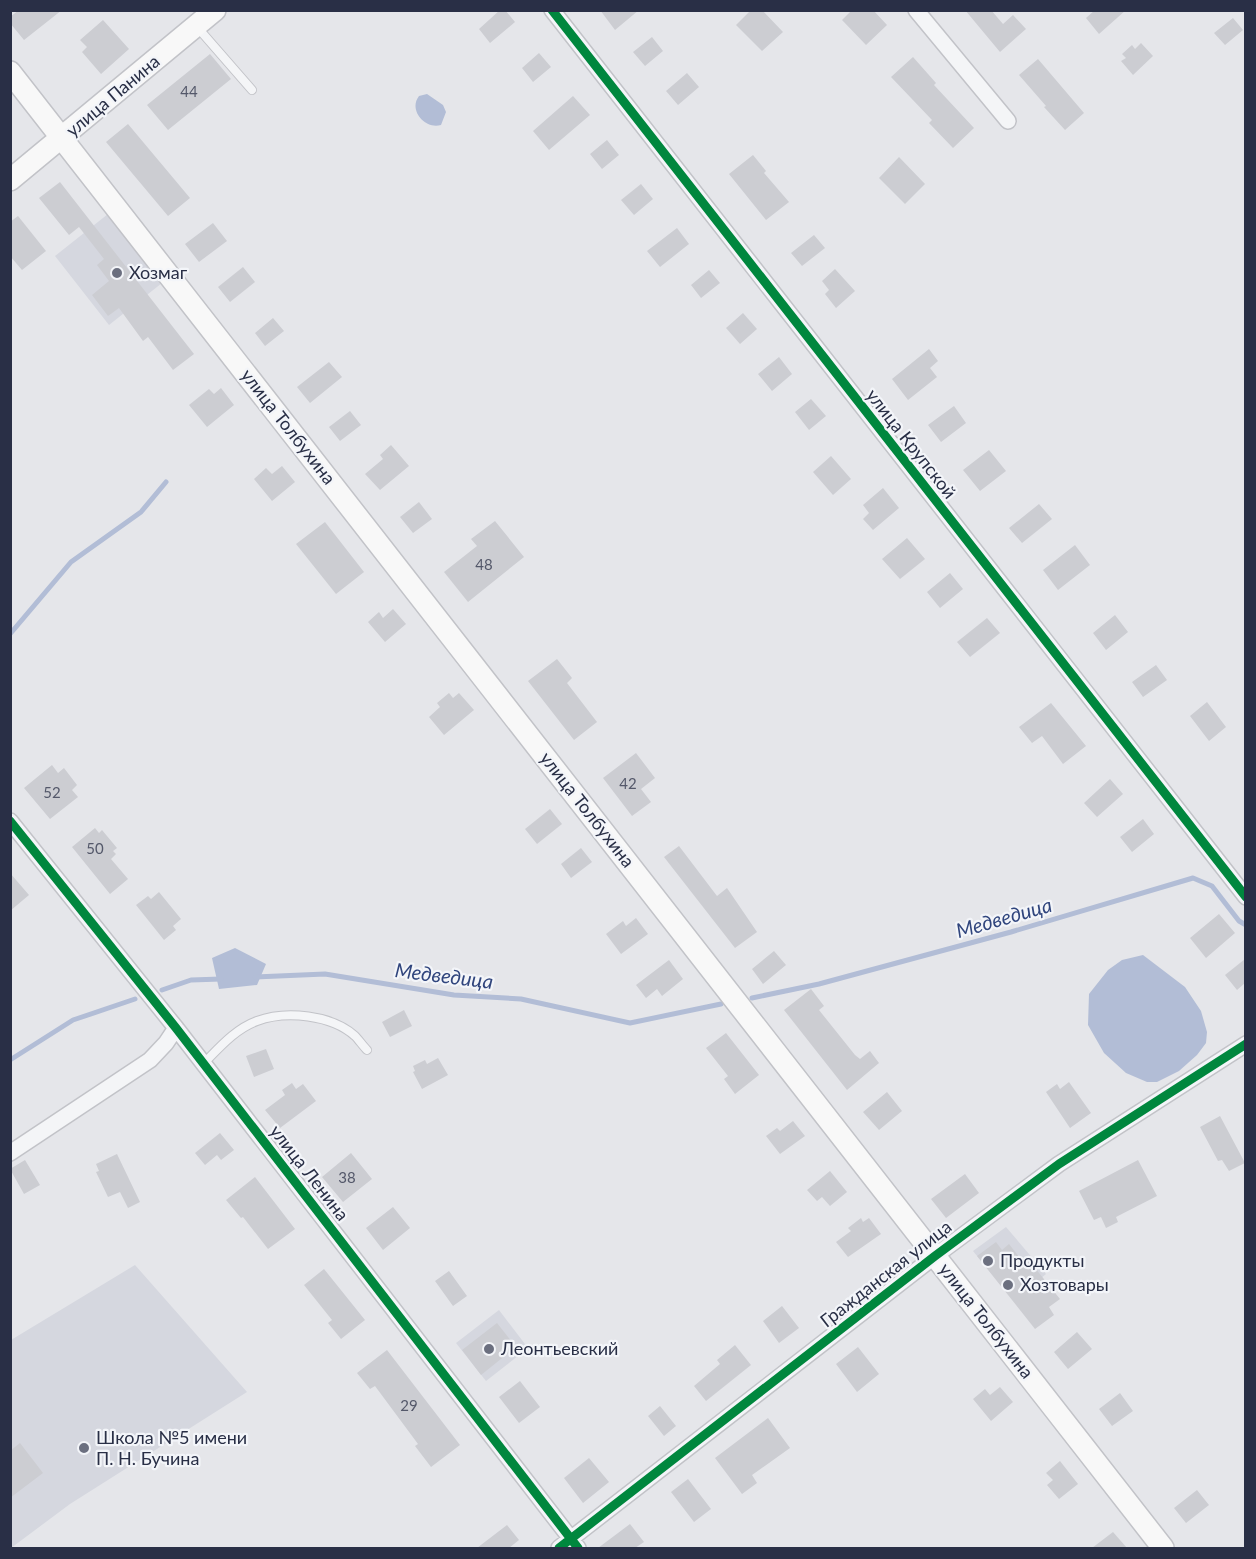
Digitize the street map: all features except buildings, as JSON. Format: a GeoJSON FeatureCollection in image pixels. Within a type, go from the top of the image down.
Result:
{"type":"FeatureCollection","features":[{"type":"Feature","properties":{"kind":"main road","name":"улица Панина"},"geometry":{"type":"LineString","coordinates":[[10,180],[215,10]]}},
{"type":"Feature","properties":{"kind":"main road","name":"улица Толбухина"},"geometry":{"type":"LineString","coordinates":[[10,72],[1163,1548]]}},
{"type":"Feature","properties":{"kind":"street","name":"улица Крупской"},"geometry":{"type":"LineString","coordinates":[[552,10],[1245,897]]}},
{"type":"Feature","properties":{"kind":"street"},"geometry":{"type":"LineString","coordinates":[[916,10],[1008,121]]}},
{"type":"Feature","properties":{"kind":"street","name":"улица Ленина"},"geometry":{"type":"LineString","coordinates":[[10,821],[176,1028],[569,1545]]}},
{"type":"Feature","properties":{"kind":"street"},"geometry":{"type":"LineString","coordinates":[[10,1153],[150,1060],[176,1028]]}},
{"type":"Feature","properties":{"kind":"street","name":"Гражданская улица"},"geometry":{"type":"LineString","coordinates":[[569,1545],[935,1256],[1059,1164],[1245,1044]]}},
{"type":"Feature","properties":{"kind":"lane"},"geometry":{"type":"LineString","coordinates":[[197,26],[252,90]]}},
{"type":"Feature","properties":{"kind":"lane"},"geometry":{"type":"LineString","coordinates":[[203,1064],[229,1037],[257,1021],[286,1015],[338,1024],[355,1036],[367,1050]]}},
{"type":"Feature","properties":{"kind":"shaded area"},"geometry":{"type":"Polygon","coordinates":[[[108,214],[162,283],[109,325],[55,256],[108,214]]]}},
{"type":"Feature","properties":{"kind":"shaded area"},"geometry":{"type":"Polygon","coordinates":[[[1006,1227],[1046,1274],[1014,1301],[973,1251],[1006,1227]]]}},
{"type":"Feature","properties":{"kind":"shaded area","name":"Школа №5 имени П. Н. Бучина"},"geometry":{"type":"Polygon","coordinates":[[[135,1265],[247,1392],[70,1504],[11,1548],[11,1340],[135,1265]]]}},
{"type":"Feature","properties":{"kind":"shaded area"},"geometry":{"type":"Polygon","coordinates":[[[499,1310],[528,1348],[486,1381],[456,1343],[499,1310]]]}},
{"type":"Feature","properties":{"kind":"water"},"geometry":{"type":"Polygon","coordinates":[[[427,94],[443,105],[446,112],[441,125],[429,125],[417,113],[416,101],[419,96],[427,94]]]}},
{"type":"Feature","properties":{"kind":"water"},"geometry":{"type":"Polygon","coordinates":[[[235,948],[266,964],[257,985],[219,989],[212,958],[235,948]]]}},
{"type":"Feature","properties":{"kind":"water"},"geometry":{"type":"Polygon","coordinates":[[[1143,955],[1185,987],[1201,1011],[1207,1032],[1206,1043],[1197,1055],[1179,1071],[1157,1082],[1147,1082],[1126,1073],[1104,1053],[1088,1025],[1089,994],[1108,970],[1122,960],[1143,955]]]}},
{"type":"Feature","properties":{"kind":"waterway"},"geometry":{"type":"LineString","coordinates":[[10,634],[71,562],[141,512],[166,482]]}},
{"type":"Feature","properties":{"kind":"waterway","name":"Медведица"},"geometry":{"type":"LineString","coordinates":[[752,998],[819,984],[1011,932],[1193,878],[1212,886],[1239,921],[1246,925]]}},
{"type":"Feature","properties":{"kind":"waterway","name":"Медведица"},"geometry":{"type":"LineString","coordinates":[[255,977],[325,974],[454,995],[521,999],[630,1023],[721,1004]]}},
{"type":"Feature","properties":{"kind":"waterway","name":"Медведица"},"geometry":{"type":"LineString","coordinates":[[162,990],[191,980],[221,979]]}},
{"type":"Feature","properties":{"kind":"waterway","name":"Медведица"},"geometry":{"type":"LineString","coordinates":[[10,1060],[73,1020],[135,999]]}},
{"type":"Feature","properties":{"kind":"cycle path"},"geometry":{"type":"LineString","coordinates":[[552,10],[1246,897]]}},
{"type":"Feature","properties":{"kind":"cycle path"},"geometry":{"type":"LineString","coordinates":[[10,821],[176,1028],[578,1548]]}},
{"type":"Feature","properties":{"kind":"cycle path"},"geometry":{"type":"LineString","coordinates":[[559,1548],[935,1256],[1059,1164],[1246,1044]]}},
{"type":"Feature","properties":{"kind":"place","name":"Хозмаг"},"geometry":{"type":"Point","coordinates":[117,273]}},
{"type":"Feature","properties":{"kind":"place","name":"Продукты"},"geometry":{"type":"Point","coordinates":[988,1261]}},
{"type":"Feature","properties":{"kind":"place","name":"Хозтовары"},"geometry":{"type":"Point","coordinates":[1008,1285]}},
{"type":"Feature","properties":{"kind":"place","name":"Леонтьевский"},"geometry":{"type":"Point","coordinates":[489,1349]}},
{"type":"Feature","properties":{"kind":"place","name":"Школа №5 имени П. Н. Бучина"},"geometry":{"type":"Point","coordinates":[84,1448]}}]}
